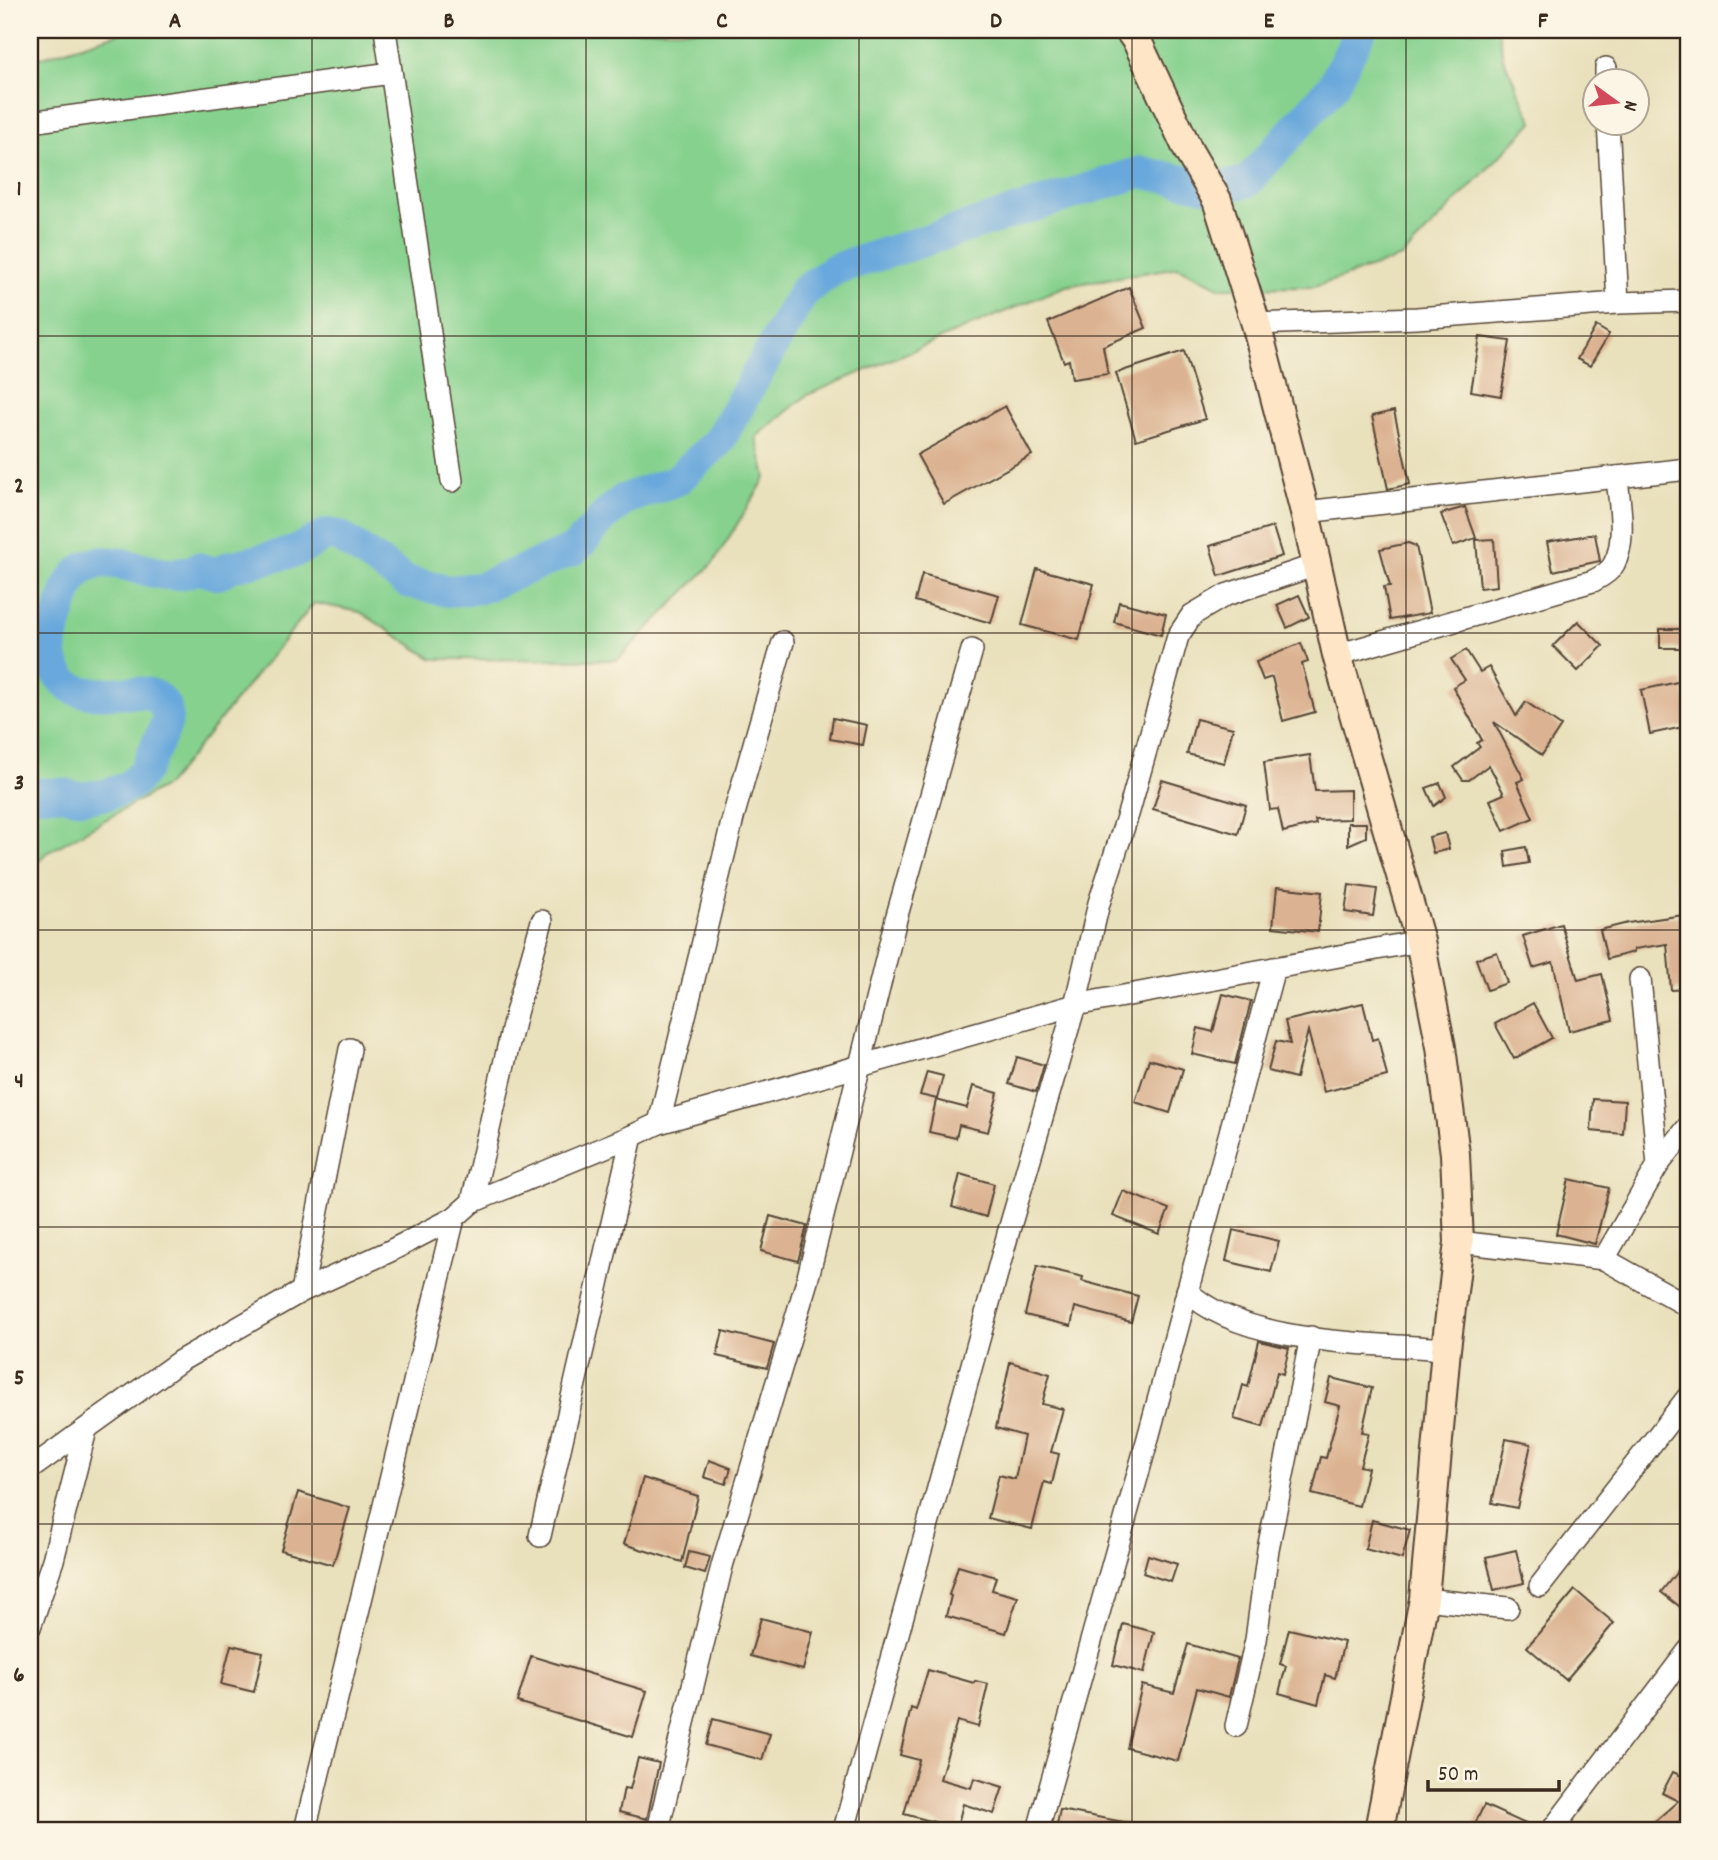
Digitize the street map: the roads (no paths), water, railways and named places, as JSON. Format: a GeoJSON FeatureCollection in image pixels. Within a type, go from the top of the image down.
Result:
{"type":"FeatureCollection","features":[{"type":"Feature","properties":{"kind":"main road"},"geometry":{"type":"LineString","coordinates":[[1129,30],[1137,41],[1189,152],[1217,200],[1256,324],[1305,512],[1337,655],[1420,941],[1441,1047],[1455,1154],[1459,1242],[1446,1349],[1424,1599],[1379,1830]]}},
{"type":"Feature","properties":{"kind":"street"},"geometry":{"type":"LineString","coordinates":[[385,30],[452,481]]}},
{"type":"Feature","properties":{"kind":"street"},"geometry":{"type":"LineString","coordinates":[[30,122],[391,73]]}},
{"type":"Feature","properties":{"kind":"street"},"geometry":{"type":"LineString","coordinates":[[1609,136],[1618,303]]}},
{"type":"Feature","properties":{"kind":"street"},"geometry":{"type":"LineString","coordinates":[[1256,324],[1417,318],[1618,303],[1688,301]]}},
{"type":"Feature","properties":{"kind":"street"},"geometry":{"type":"LineString","coordinates":[[1305,512],[1688,469]]}},
{"type":"Feature","properties":{"kind":"street"},"geometry":{"type":"LineString","coordinates":[[1337,655],[1593,581],[1604,575],[1614,564],[1621,541],[1617,477]]}},
{"type":"Feature","properties":{"kind":"street"},"geometry":{"type":"LineString","coordinates":[[844,1830],[1009,1230],[1075,1005],[1100,903],[1178,636],[1192,615],[1226,595],[1316,565]]}},
{"type":"Feature","properties":{"kind":"street"},"geometry":{"type":"LineString","coordinates":[[659,1123],[734,814],[783,642]]}},
{"type":"Feature","properties":{"kind":"street"},"geometry":{"type":"LineString","coordinates":[[658,1830],[722,1566],[807,1281],[919,833],[972,650]]}},
{"type":"Feature","properties":{"kind":"street"},"geometry":{"type":"LineString","coordinates":[[472,1202],[516,1013],[542,921]]}},
{"type":"Feature","properties":{"kind":"street"},"geometry":{"type":"LineString","coordinates":[[30,1469],[180,1361],[302,1291],[454,1218],[472,1202],[659,1123],[1075,1005],[1420,941]]}},
{"type":"Feature","properties":{"kind":"street"},"geometry":{"type":"LineString","coordinates":[[1038,1830],[1148,1438],[1274,968]]}},
{"type":"Feature","properties":{"kind":"street"},"geometry":{"type":"LineString","coordinates":[[1640,979],[1658,1165]]}},
{"type":"Feature","properties":{"kind":"street"},"geometry":{"type":"LineString","coordinates":[[302,1291],[350,1049]]}},
{"type":"Feature","properties":{"kind":"street"},"geometry":{"type":"LineString","coordinates":[[1604,1259],[1658,1165],[1688,1127]]}},
{"type":"Feature","properties":{"kind":"street"},"geometry":{"type":"LineString","coordinates":[[540,1536],[632,1136]]}},
{"type":"Feature","properties":{"kind":"street"},"geometry":{"type":"LineString","coordinates":[[305,1830],[454,1218]]}},
{"type":"Feature","properties":{"kind":"street"},"geometry":{"type":"LineString","coordinates":[[1459,1242],[1604,1259],[1688,1306]]}},
{"type":"Feature","properties":{"kind":"street"},"geometry":{"type":"LineString","coordinates":[[1187,1291],[1198,1302],[1248,1326],[1311,1337],[1446,1349]]}},
{"type":"Feature","properties":{"kind":"street"},"geometry":{"type":"LineString","coordinates":[[1236,1726],[1256,1640],[1268,1549],[1311,1337]]}},
{"type":"Feature","properties":{"kind":"street"},"geometry":{"type":"LineString","coordinates":[[1540,1586],[1688,1397]]}},
{"type":"Feature","properties":{"kind":"street"},"geometry":{"type":"LineString","coordinates":[[30,1628],[52,1560],[86,1430]]}},
{"type":"Feature","properties":{"kind":"street"},"geometry":{"type":"LineString","coordinates":[[1424,1599],[1508,1608]]}},
{"type":"Feature","properties":{"kind":"street"},"geometry":{"type":"LineString","coordinates":[[1552,1830],[1688,1651]]}},
{"type":"Feature","properties":{"kind":"waterway"},"geometry":{"type":"LineString","coordinates":[[30,793],[85,797],[121,790],[136,781],[146,768],[166,725],[167,711],[156,697],[142,693],[93,693],[77,690],[64,681],[54,665],[52,643],[62,603],[73,579],[86,567],[100,563],[116,563],[166,574],[182,574],[197,568],[218,574],[229,567],[294,552],[328,534],[339,536],[407,582],[448,591],[480,588],[575,549],[623,500],[677,480],[719,441],[804,291],[835,269],[1141,172],[1216,188],[1247,182],[1332,87],[1361,30]]}}]}
